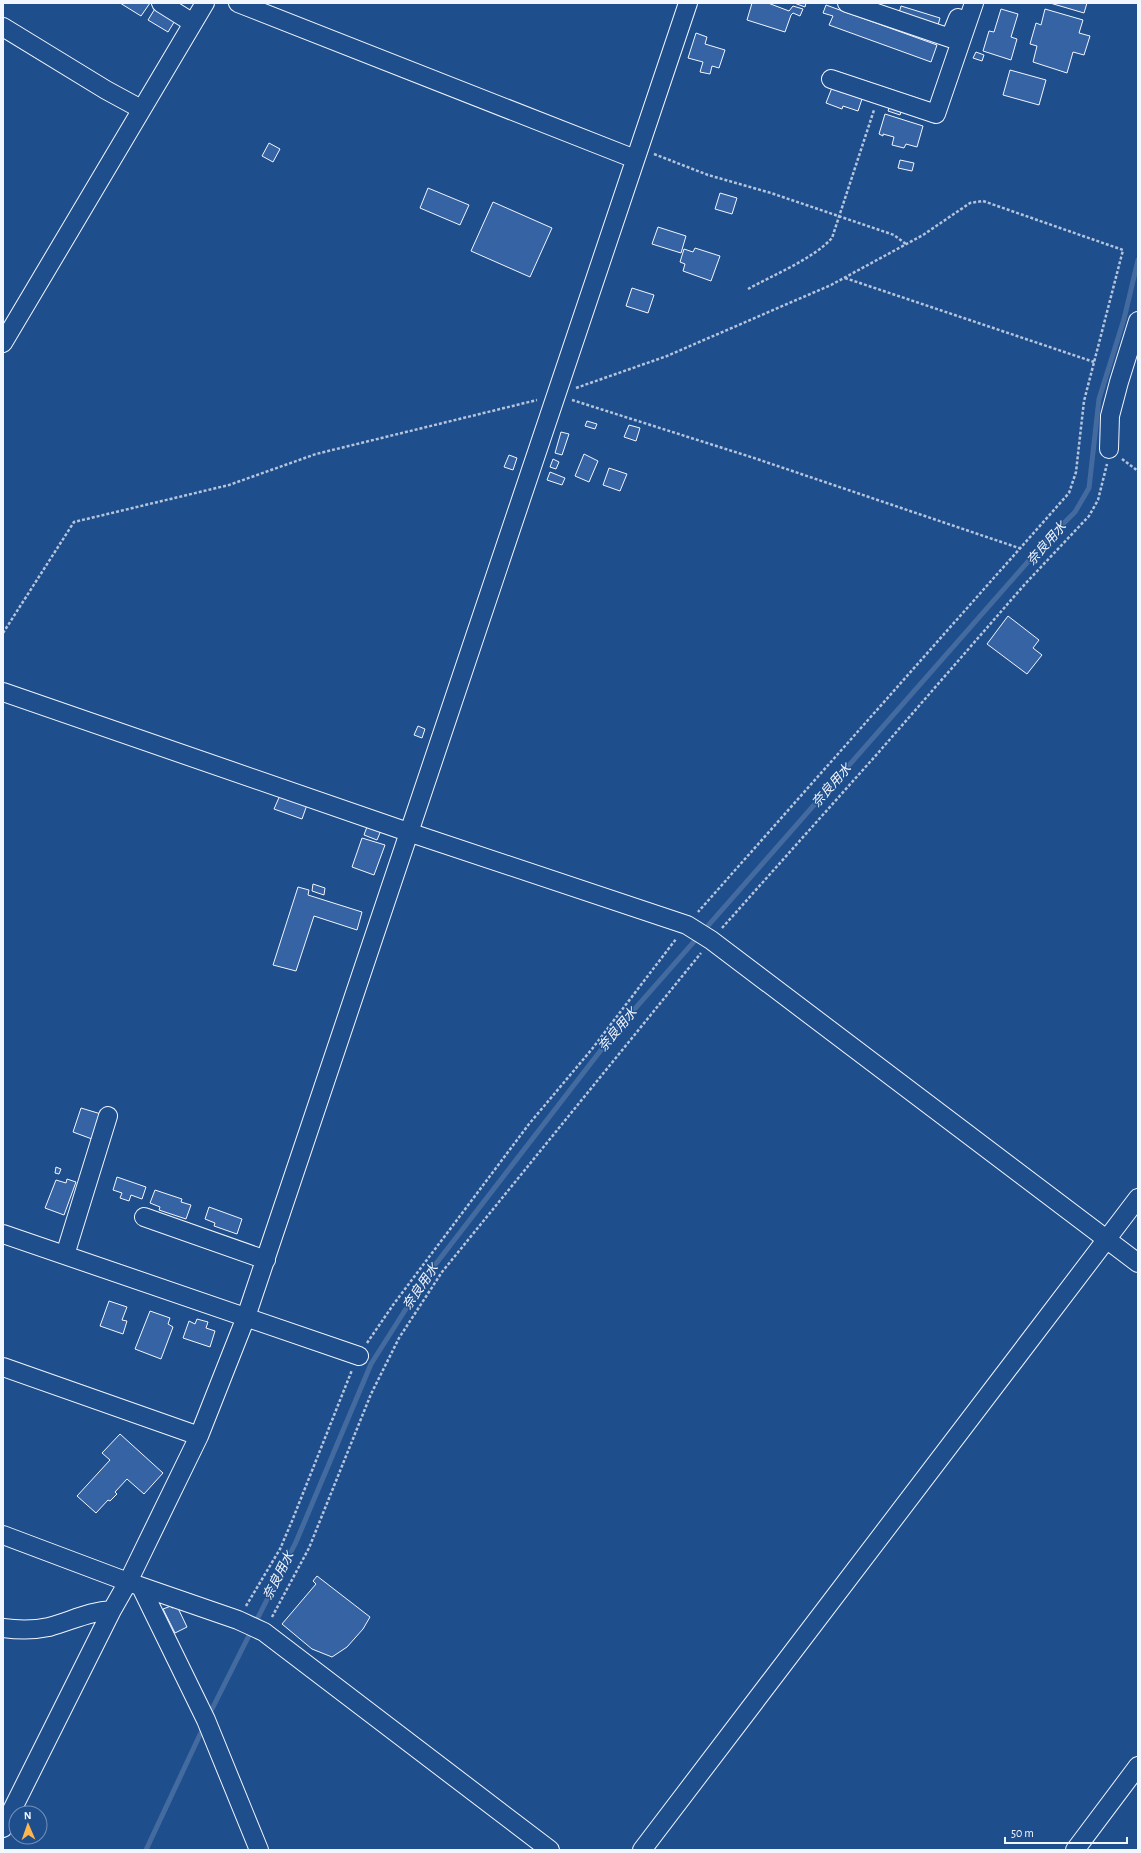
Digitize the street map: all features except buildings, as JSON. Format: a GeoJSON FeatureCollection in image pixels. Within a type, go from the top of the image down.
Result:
{"type":"FeatureCollection","features":[{"type":"Feature","properties":{"kind":"street"},"geometry":{"type":"LineString","coordinates":[[161,3],[193,23]]}},
{"type":"Feature","properties":{"kind":"street"},"geometry":{"type":"LineString","coordinates":[[6,332],[205,3]]}},
{"type":"Feature","properties":{"kind":"street"},"geometry":{"type":"LineString","coordinates":[[238,3],[637,153]]}},
{"type":"Feature","properties":{"kind":"street"},"geometry":{"type":"LineString","coordinates":[[3,1828],[112,1610],[134,1584],[199,1436],[246,1317],[688,3]]}},
{"type":"Feature","properties":{"kind":"street"},"geometry":{"type":"LineString","coordinates":[[847,3],[950,38],[963,3]]}},
{"type":"Feature","properties":{"kind":"street"},"geometry":{"type":"LineString","coordinates":[[831,79],[936,114],[974,3]]}},
{"type":"Feature","properties":{"kind":"street"},"geometry":{"type":"LineString","coordinates":[[3,27],[106,90],[141,109]]}},
{"type":"Feature","properties":{"kind":"street"},"geometry":{"type":"LineString","coordinates":[[1109,449],[1110,416],[1138,321]]}},
{"type":"Feature","properties":{"kind":"street"},"geometry":{"type":"LineString","coordinates":[[3,692],[408,832],[687,925],[711,940],[1138,1263]]}},
{"type":"Feature","properties":{"kind":"street"},"geometry":{"type":"LineString","coordinates":[[65,1255],[108,1116]]}},
{"type":"Feature","properties":{"kind":"street"},"geometry":{"type":"LineString","coordinates":[[642,1850],[1138,1198]]}},
{"type":"Feature","properties":{"kind":"street"},"geometry":{"type":"LineString","coordinates":[[144,1217],[266,1260]]}},
{"type":"Feature","properties":{"kind":"street"},"geometry":{"type":"LineString","coordinates":[[3,1234],[359,1356]]}},
{"type":"Feature","properties":{"kind":"street"},"geometry":{"type":"LineString","coordinates":[[3,1367],[199,1436]]}},
{"type":"Feature","properties":{"kind":"street"},"geometry":{"type":"LineString","coordinates":[[3,1535],[134,1584],[240,1621],[264,1632],[550,1850]]}},
{"type":"Feature","properties":{"kind":"street"},"geometry":{"type":"LineString","coordinates":[[134,1584],[206,1720],[259,1850]]}},
{"type":"Feature","properties":{"kind":"street"},"geometry":{"type":"LineString","coordinates":[[3,1628],[15,1630],[48,1627],[98,1611],[112,1610]]}},
{"type":"Feature","properties":{"kind":"street"},"geometry":{"type":"LineString","coordinates":[[1075,1850],[1138,1766]]}},
{"type":"Feature","properties":{"kind":"path"},"geometry":{"type":"LineString","coordinates":[[748,289],[811,256],[825,246],[832,238],[879,95]]}},
{"type":"Feature","properties":{"kind":"path"},"geometry":{"type":"LineString","coordinates":[[637,153],[771,194],[894,235],[906,244]]}},
{"type":"Feature","properties":{"kind":"path"},"geometry":{"type":"LineString","coordinates":[[3,633],[74,522],[229,485],[316,454],[556,395],[667,356],[763,316],[844,278],[923,235],[970,203],[983,201],[1123,250],[1084,402],[1076,472],[1068,493],[687,925],[592,1049],[529,1124],[393,1305],[359,1356],[346,1382],[283,1542],[240,1621]]}},
{"type":"Feature","properties":{"kind":"path"},"geometry":{"type":"LineString","coordinates":[[844,278],[1094,362]]}},
{"type":"Feature","properties":{"kind":"path"},"geometry":{"type":"LineString","coordinates":[[556,395],[762,460],[1019,548]]}},
{"type":"Feature","properties":{"kind":"path"},"geometry":{"type":"LineString","coordinates":[[264,1632],[309,1548],[371,1394],[399,1338],[442,1272],[711,940],[878,753],[1025,584],[1089,516],[1098,500],[1106,472],[1109,449],[1138,471]]}},
{"type":"Feature","properties":{"kind":"waterway","name":"奈良用水"},"geometry":{"type":"LineString","coordinates":[[208,1717],[296,1542],[371,1364],[428,1274],[618,1028],[1047,540],[1075,512],[1089,488],[1099,399],[1124,319],[1138,260]]}},
{"type":"Feature","properties":{"kind":"waterway","name":"奈良用水"},"geometry":{"type":"LineString","coordinates":[[146,1850],[204,1726]]}}]}
